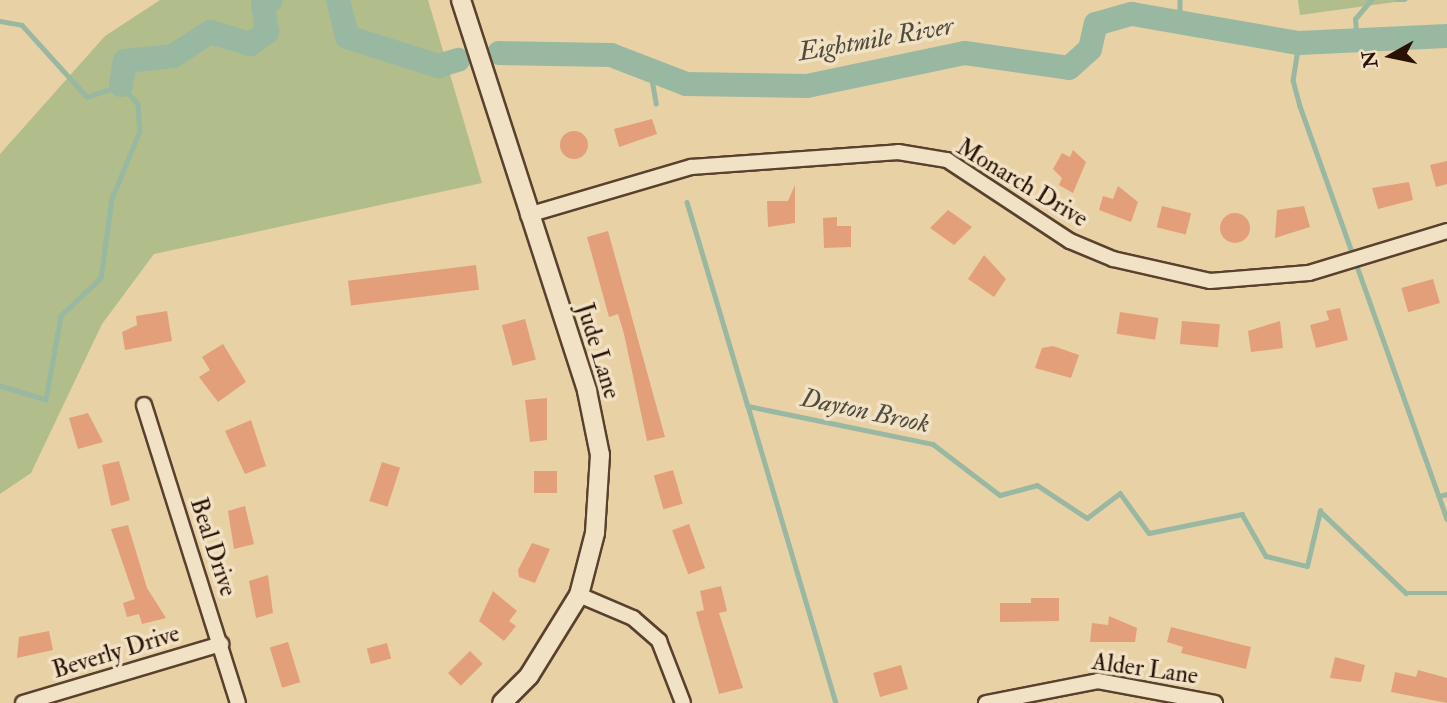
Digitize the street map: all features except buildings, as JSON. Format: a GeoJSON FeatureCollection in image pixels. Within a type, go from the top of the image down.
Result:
{"type":"FeatureCollection","features":[{"type":"Feature","properties":{"kind":"street","name":"Jude Lane"},"geometry":{"type":"LineString","coordinates":[[461,0],[528,215],[587,391],[600,454],[595,533],[579,595],[529,676],[502,703]]}},
{"type":"Feature","properties":{"kind":"street","name":"Monarch Drive"},"geometry":{"type":"LineString","coordinates":[[528,215],[691,167],[898,152],[947,160],[1070,241],[1159,274],[1257,281],[1365,256],[1447,231]]}},
{"type":"Feature","properties":{"kind":"street","name":"Beal Drive"},"geometry":{"type":"LineString","coordinates":[[144,405],[238,703]]}},
{"type":"Feature","properties":{"kind":"street"},"geometry":{"type":"LineString","coordinates":[[579,595],[633,618],[659,641],[683,703]]}},
{"type":"Feature","properties":{"kind":"street","name":"Beverly Drive"},"geometry":{"type":"LineString","coordinates":[[23,703],[221,644]]}},
{"type":"Feature","properties":{"kind":"street","name":"Alder Lane"},"geometry":{"type":"LineString","coordinates":[[986,703],[1098,681],[1215,703]]}},
{"type":"Feature","properties":{"kind":"green space"},"geometry":{"type":"Polygon","coordinates":[[[160,0],[428,0],[482,183],[154,254],[102,324],[31,473],[0,494],[0,154],[105,36],[160,0]]]}},
{"type":"Feature","properties":{"kind":"green space"},"geometry":{"type":"Polygon","coordinates":[[[1298,0],[1410,0],[1300,15],[1298,0]]]}},
{"type":"Feature","properties":{"kind":"waterway","name":"Eightmile River"},"geometry":{"type":"LineString","coordinates":[[121,85],[125,61],[173,56],[210,32],[250,44],[267,32],[263,5],[271,0]]}},
{"type":"Feature","properties":{"kind":"waterway","name":"Eightmile River"},"geometry":{"type":"LineString","coordinates":[[338,0],[347,37],[438,66],[458,60]]}},
{"type":"Feature","properties":{"kind":"waterway"},"geometry":{"type":"LineString","coordinates":[[1180,0],[1180,22]]}},
{"type":"Feature","properties":{"kind":"waterway"},"geometry":{"type":"LineString","coordinates":[[1357,42],[1355,19],[1371,0]]}},
{"type":"Feature","properties":{"kind":"waterway"},"geometry":{"type":"LineString","coordinates":[[1397,0],[1405,0]]}},
{"type":"Feature","properties":{"kind":"waterway","name":"Eightmile River"},"geometry":{"type":"LineString","coordinates":[[499,53],[611,55],[686,84],[807,86],[965,53],[1069,68],[1090,49],[1096,24],[1132,14],[1299,43],[1447,36]]}},
{"type":"Feature","properties":{"kind":"waterway","name":"Eightmile River"},"geometry":{"type":"LineString","coordinates":[[0,21],[22,25],[87,97],[121,85],[138,104],[140,131],[112,199],[101,278],[61,316],[46,400],[0,386]]}},
{"type":"Feature","properties":{"kind":"waterway","name":"Dayton Brook"},"geometry":{"type":"LineString","coordinates":[[1299,43],[1293,80],[1300,106],[1439,496],[1447,494]]}},
{"type":"Feature","properties":{"kind":"waterway","name":"Dayton Brook"},"geometry":{"type":"LineString","coordinates":[[650,68],[656,103]]}},
{"type":"Feature","properties":{"kind":"waterway","name":"Dayton Brook"},"geometry":{"type":"LineString","coordinates":[[687,202],[748,406],[933,444],[1000,495],[1037,485],[1087,518],[1120,493],[1149,533],[1242,514],[1266,556],[1307,566],[1320,511],[1406,593],[1447,593]]}},
{"type":"Feature","properties":{"kind":"waterway"},"geometry":{"type":"LineString","coordinates":[[748,406],[836,703]]}},
{"type":"Feature","properties":{"kind":"waterway","name":"Dayton Brook"},"geometry":{"type":"LineString","coordinates":[[1439,496],[1447,519]]}}]}
